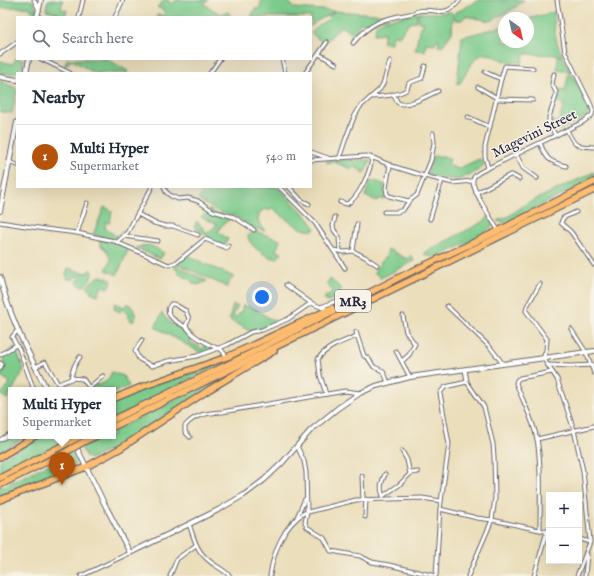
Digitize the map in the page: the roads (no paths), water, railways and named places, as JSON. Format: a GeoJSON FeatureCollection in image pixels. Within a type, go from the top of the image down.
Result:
{"type":"FeatureCollection","features":[{"type":"Feature","properties":{"kind":"highway","name":"MR3"},"geometry":{"type":"LineString","coordinates":[[116,419],[498,231],[594,182]]}},
{"type":"Feature","properties":{"kind":"highway","name":"MR3"},"geometry":{"type":"LineString","coordinates":[[116,426],[348,310],[594,190]]}},
{"type":"Feature","properties":{"kind":"highway"},"geometry":{"type":"LineString","coordinates":[[116,397],[227,357],[400,278]]}},
{"type":"Feature","properties":{"kind":"highway"},"geometry":{"type":"LineString","coordinates":[[0,500],[86,467],[121,448],[210,389],[348,310]]}},
{"type":"Feature","properties":{"kind":"highway"},"geometry":{"type":"LineString","coordinates":[[0,457],[30,439]]}},
{"type":"Feature","properties":{"kind":"highway"},"geometry":{"type":"LineString","coordinates":[[0,478],[75,439]]}},
{"type":"Feature","properties":{"kind":"highway"},"geometry":{"type":"LineString","coordinates":[[0,485],[89,439]]}},
{"type":"Feature","properties":{"kind":"street"},"geometry":{"type":"LineString","coordinates":[[34,0],[39,10]]}},
{"type":"Feature","properties":{"kind":"street"},"geometry":{"type":"LineString","coordinates":[[39,16],[41,0]]}},
{"type":"Feature","properties":{"kind":"street"},"geometry":{"type":"LineString","coordinates":[[79,16],[83,0]]}},
{"type":"Feature","properties":{"kind":"street"},"geometry":{"type":"LineString","coordinates":[[115,16],[123,0]]}},
{"type":"Feature","properties":{"kind":"street"},"geometry":{"type":"LineString","coordinates":[[353,43],[364,30],[380,21],[417,11],[439,12],[450,10],[454,8],[460,0]]}},
{"type":"Feature","properties":{"kind":"street","name":"Magevini Street"},"geometry":{"type":"LineString","coordinates":[[472,181],[477,174],[554,135],[567,130],[590,118],[592,115],[593,111],[591,105],[565,52],[557,0]]}},
{"type":"Feature","properties":{"kind":"street"},"geometry":{"type":"LineString","coordinates":[[306,72],[327,42]]}},
{"type":"Feature","properties":{"kind":"street"},"geometry":{"type":"LineString","coordinates":[[0,54],[16,43]]}},
{"type":"Feature","properties":{"kind":"street"},"geometry":{"type":"LineString","coordinates":[[319,54],[336,64]]}},
{"type":"Feature","properties":{"kind":"street"},"geometry":{"type":"LineString","coordinates":[[26,72],[29,60]]}},
{"type":"Feature","properties":{"kind":"street"},"geometry":{"type":"LineString","coordinates":[[43,60],[68,72]]}},
{"type":"Feature","properties":{"kind":"street"},"geometry":{"type":"LineString","coordinates":[[211,72],[219,60]]}},
{"type":"Feature","properties":{"kind":"street"},"geometry":{"type":"LineString","coordinates":[[282,60],[285,72]]}},
{"type":"Feature","properties":{"kind":"street"},"geometry":{"type":"LineString","coordinates":[[340,159],[354,117],[360,107],[380,89],[390,61]]}},
{"type":"Feature","properties":{"kind":"street"},"geometry":{"type":"LineString","coordinates":[[370,97],[405,91],[409,83],[422,78],[425,66]]}},
{"type":"Feature","properties":{"kind":"street"},"geometry":{"type":"LineString","coordinates":[[488,168],[485,157],[485,147],[505,66],[533,68]]}},
{"type":"Feature","properties":{"kind":"street"},"geometry":{"type":"LineString","coordinates":[[486,72],[501,79]]}},
{"type":"Feature","properties":{"kind":"street"},"geometry":{"type":"LineString","coordinates":[[554,74],[552,84],[556,92],[556,96],[549,117],[549,122],[554,135]]}},
{"type":"Feature","properties":{"kind":"street"},"geometry":{"type":"LineString","coordinates":[[0,77],[16,80]]}},
{"type":"Feature","properties":{"kind":"street"},"geometry":{"type":"LineString","coordinates":[[478,87],[497,98],[533,100]]}},
{"type":"Feature","properties":{"kind":"street"},"geometry":{"type":"LineString","coordinates":[[393,94],[398,103],[403,105],[423,99],[438,91]]}},
{"type":"Feature","properties":{"kind":"street"},"geometry":{"type":"LineString","coordinates":[[468,117],[490,127]]}},
{"type":"Feature","properties":{"kind":"street"},"geometry":{"type":"LineString","coordinates":[[590,118],[594,119]]}},
{"type":"Feature","properties":{"kind":"street"},"geometry":{"type":"LineString","coordinates":[[0,211],[2,188],[16,129]]}},
{"type":"Feature","properties":{"kind":"street"},"geometry":{"type":"LineString","coordinates":[[567,130],[575,144],[578,146],[594,147]]}},
{"type":"Feature","properties":{"kind":"street"},"geometry":{"type":"LineString","coordinates":[[384,212],[397,212],[403,210],[409,201],[416,195],[431,160],[434,133]]}},
{"type":"Feature","properties":{"kind":"street"},"geometry":{"type":"LineString","coordinates":[[540,143],[551,162],[566,166]]}},
{"type":"Feature","properties":{"kind":"street"},"geometry":{"type":"LineString","coordinates":[[312,152],[329,159]]}},
{"type":"Feature","properties":{"kind":"street"},"geometry":{"type":"LineString","coordinates":[[516,154],[523,168],[537,178]]}},
{"type":"Feature","properties":{"kind":"street"},"geometry":{"type":"LineString","coordinates":[[312,160],[366,156],[424,176],[453,183],[472,181],[476,193],[498,231]]}},
{"type":"Feature","properties":{"kind":"street"},"geometry":{"type":"LineString","coordinates":[[340,202],[347,204],[353,200],[368,174],[372,158]]}},
{"type":"Feature","properties":{"kind":"street"},"geometry":{"type":"LineString","coordinates":[[9,162],[16,165]]}},
{"type":"Feature","properties":{"kind":"street"},"geometry":{"type":"LineString","coordinates":[[390,165],[386,194],[409,201]]}},
{"type":"Feature","properties":{"kind":"street"},"geometry":{"type":"LineString","coordinates":[[476,193],[510,175],[519,179]]}},
{"type":"Feature","properties":{"kind":"street"},"geometry":{"type":"LineString","coordinates":[[430,218],[442,180]]}},
{"type":"Feature","properties":{"kind":"street"},"geometry":{"type":"LineString","coordinates":[[117,242],[124,236],[138,214],[151,188]]}},
{"type":"Feature","properties":{"kind":"street"},"geometry":{"type":"LineString","coordinates":[[164,188],[166,192],[171,196],[178,199],[188,198],[198,201],[213,212],[234,217],[254,230]]}},
{"type":"Feature","properties":{"kind":"street"},"geometry":{"type":"LineString","coordinates":[[280,188],[315,223],[345,268]]}},
{"type":"Feature","properties":{"kind":"street"},"geometry":{"type":"LineString","coordinates":[[286,194],[289,188]]}},
{"type":"Feature","properties":{"kind":"street"},"geometry":{"type":"LineString","coordinates":[[291,188],[301,200],[309,204]]}},
{"type":"Feature","properties":{"kind":"street"},"geometry":{"type":"LineString","coordinates":[[77,233],[86,203]]}},
{"type":"Feature","properties":{"kind":"street"},"geometry":{"type":"LineString","coordinates":[[576,212],[562,218],[561,223],[571,232],[594,265]]}},
{"type":"Feature","properties":{"kind":"street"},"geometry":{"type":"LineString","coordinates":[[138,214],[154,223],[165,226],[173,226],[198,235]]}},
{"type":"Feature","properties":{"kind":"street"},"geometry":{"type":"LineString","coordinates":[[335,217],[333,226],[339,237],[340,251]]}},
{"type":"Feature","properties":{"kind":"street"},"geometry":{"type":"LineString","coordinates":[[0,222],[45,230],[77,233],[117,242],[169,265],[177,262],[205,239],[227,248],[228,246]]}},
{"type":"Feature","properties":{"kind":"street"},"geometry":{"type":"LineString","coordinates":[[353,251],[357,224]]}},
{"type":"Feature","properties":{"kind":"street"},"geometry":{"type":"LineString","coordinates":[[124,236],[158,241]]}},
{"type":"Feature","properties":{"kind":"street"},"geometry":{"type":"LineString","coordinates":[[333,250],[350,253],[353,251],[377,265]]}},
{"type":"Feature","properties":{"kind":"street"},"geometry":{"type":"LineString","coordinates":[[0,277],[3,290],[18,330],[45,387]]}},
{"type":"Feature","properties":{"kind":"street"},"geometry":{"type":"LineString","coordinates":[[540,284],[527,306],[526,311],[547,339],[546,350],[543,358]]}},
{"type":"Feature","properties":{"kind":"street"},"geometry":{"type":"LineString","coordinates":[[286,285],[311,303],[328,310]]}},
{"type":"Feature","properties":{"kind":"street"},"geometry":{"type":"LineString","coordinates":[[321,307],[336,301],[348,301]]}},
{"type":"Feature","properties":{"kind":"street"},"geometry":{"type":"LineString","coordinates":[[142,340],[135,351],[136,354],[139,359],[152,366],[168,361],[198,356],[219,348],[251,332],[288,319],[311,303]]}},
{"type":"Feature","properties":{"kind":"street"},"geometry":{"type":"LineString","coordinates":[[187,328],[186,325],[189,319],[186,311],[179,306],[171,304],[168,310],[172,318],[178,324],[187,328],[201,340],[219,348],[227,357]]}},
{"type":"Feature","properties":{"kind":"street"},"geometry":{"type":"LineString","coordinates":[[446,306],[490,347],[503,364]]}},
{"type":"Feature","properties":{"kind":"street"},"geometry":{"type":"LineString","coordinates":[[402,316],[406,332],[415,344],[409,355],[402,361]]}},
{"type":"Feature","properties":{"kind":"street"},"geometry":{"type":"LineString","coordinates":[[571,329],[586,352],[594,373]]}},
{"type":"Feature","properties":{"kind":"street"},"geometry":{"type":"LineString","coordinates":[[18,330],[12,337],[19,349],[33,387]]}},
{"type":"Feature","properties":{"kind":"street"},"geometry":{"type":"LineString","coordinates":[[326,394],[320,375],[318,358],[334,346],[357,334],[364,356],[368,358],[375,368],[383,370],[388,383]]}},
{"type":"Feature","properties":{"kind":"street"},"geometry":{"type":"LineString","coordinates":[[0,355],[16,345]]}},
{"type":"Feature","properties":{"kind":"street"},"geometry":{"type":"LineString","coordinates":[[81,576],[189,524],[244,495],[264,480],[324,418],[360,393],[410,377],[594,350]]}},
{"type":"Feature","properties":{"kind":"street"},"geometry":{"type":"LineString","coordinates":[[396,351],[410,377]]}},
{"type":"Feature","properties":{"kind":"street"},"geometry":{"type":"LineString","coordinates":[[71,378],[75,362],[80,357]]}},
{"type":"Feature","properties":{"kind":"street"},"geometry":{"type":"LineString","coordinates":[[543,358],[559,385],[574,430],[583,471],[590,542],[578,576]]}},
{"type":"Feature","properties":{"kind":"street"},"geometry":{"type":"LineString","coordinates":[[0,362],[2,364],[0,369]]}},
{"type":"Feature","properties":{"kind":"street"},"geometry":{"type":"LineString","coordinates":[[35,367],[45,362],[58,384],[71,378],[82,379],[90,387],[103,376]]}},
{"type":"Feature","properties":{"kind":"street"},"geometry":{"type":"LineString","coordinates":[[548,365],[592,365]]}},
{"type":"Feature","properties":{"kind":"street"},"geometry":{"type":"LineString","coordinates":[[465,369],[467,382],[484,407],[493,444],[494,498],[492,520],[470,575]]}},
{"type":"Feature","properties":{"kind":"street"},"geometry":{"type":"LineString","coordinates":[[540,529],[541,490],[537,439],[530,416],[516,382],[520,378],[552,372]]}},
{"type":"Feature","properties":{"kind":"street"},"geometry":{"type":"LineString","coordinates":[[297,446],[304,460],[306,472],[306,526],[324,538],[333,552],[360,556],[372,562],[436,576],[440,509],[449,444],[440,393],[445,387],[467,382]]}},
{"type":"Feature","properties":{"kind":"street"},"geometry":{"type":"LineString","coordinates":[[190,437],[185,432],[185,426],[197,415],[203,413],[222,412],[345,391],[360,393]]}},
{"type":"Feature","properties":{"kind":"street"},"geometry":{"type":"LineString","coordinates":[[537,439],[594,426]]}},
{"type":"Feature","properties":{"kind":"street"},"geometry":{"type":"LineString","coordinates":[[72,439],[130,553]]}},
{"type":"Feature","properties":{"kind":"street"},"geometry":{"type":"LineString","coordinates":[[402,451],[407,460],[410,474]]}},
{"type":"Feature","properties":{"kind":"street"},"geometry":{"type":"LineString","coordinates":[[383,498],[410,474],[418,472]]}},
{"type":"Feature","properties":{"kind":"street"},"geometry":{"type":"LineString","coordinates":[[383,498],[380,491],[380,485],[385,474]]}},
{"type":"Feature","properties":{"kind":"street"},"geometry":{"type":"LineString","coordinates":[[362,476],[365,499],[365,517]]}},
{"type":"Feature","properties":{"kind":"street"},"geometry":{"type":"LineString","coordinates":[[296,519],[306,497]]}},
{"type":"Feature","properties":{"kind":"street"},"geometry":{"type":"LineString","coordinates":[[270,576],[272,561],[286,530],[296,519],[307,512],[365,499],[422,498],[441,501]]}},
{"type":"Feature","properties":{"kind":"street"},"geometry":{"type":"LineString","coordinates":[[440,509],[477,518],[546,531]]}},
{"type":"Feature","properties":{"kind":"street"},"geometry":{"type":"LineString","coordinates":[[189,524],[196,546],[205,558],[224,570],[230,576]]}},
{"type":"Feature","properties":{"kind":"street"},"geometry":{"type":"LineString","coordinates":[[534,576],[546,538]]}},
{"type":"Feature","properties":{"kind":"street"},"geometry":{"type":"LineString","coordinates":[[582,540],[590,542]]}},
{"type":"Feature","properties":{"kind":"street"},"geometry":{"type":"LineString","coordinates":[[170,576],[178,559],[196,546]]}},
{"type":"Feature","properties":{"kind":"street"},"geometry":{"type":"LineString","coordinates":[[585,576],[588,550]]}},
{"type":"Feature","properties":{"kind":"place","name":"Multi Hyper"},"geometry":{"type":"Point","coordinates":[62,485]}}]}
